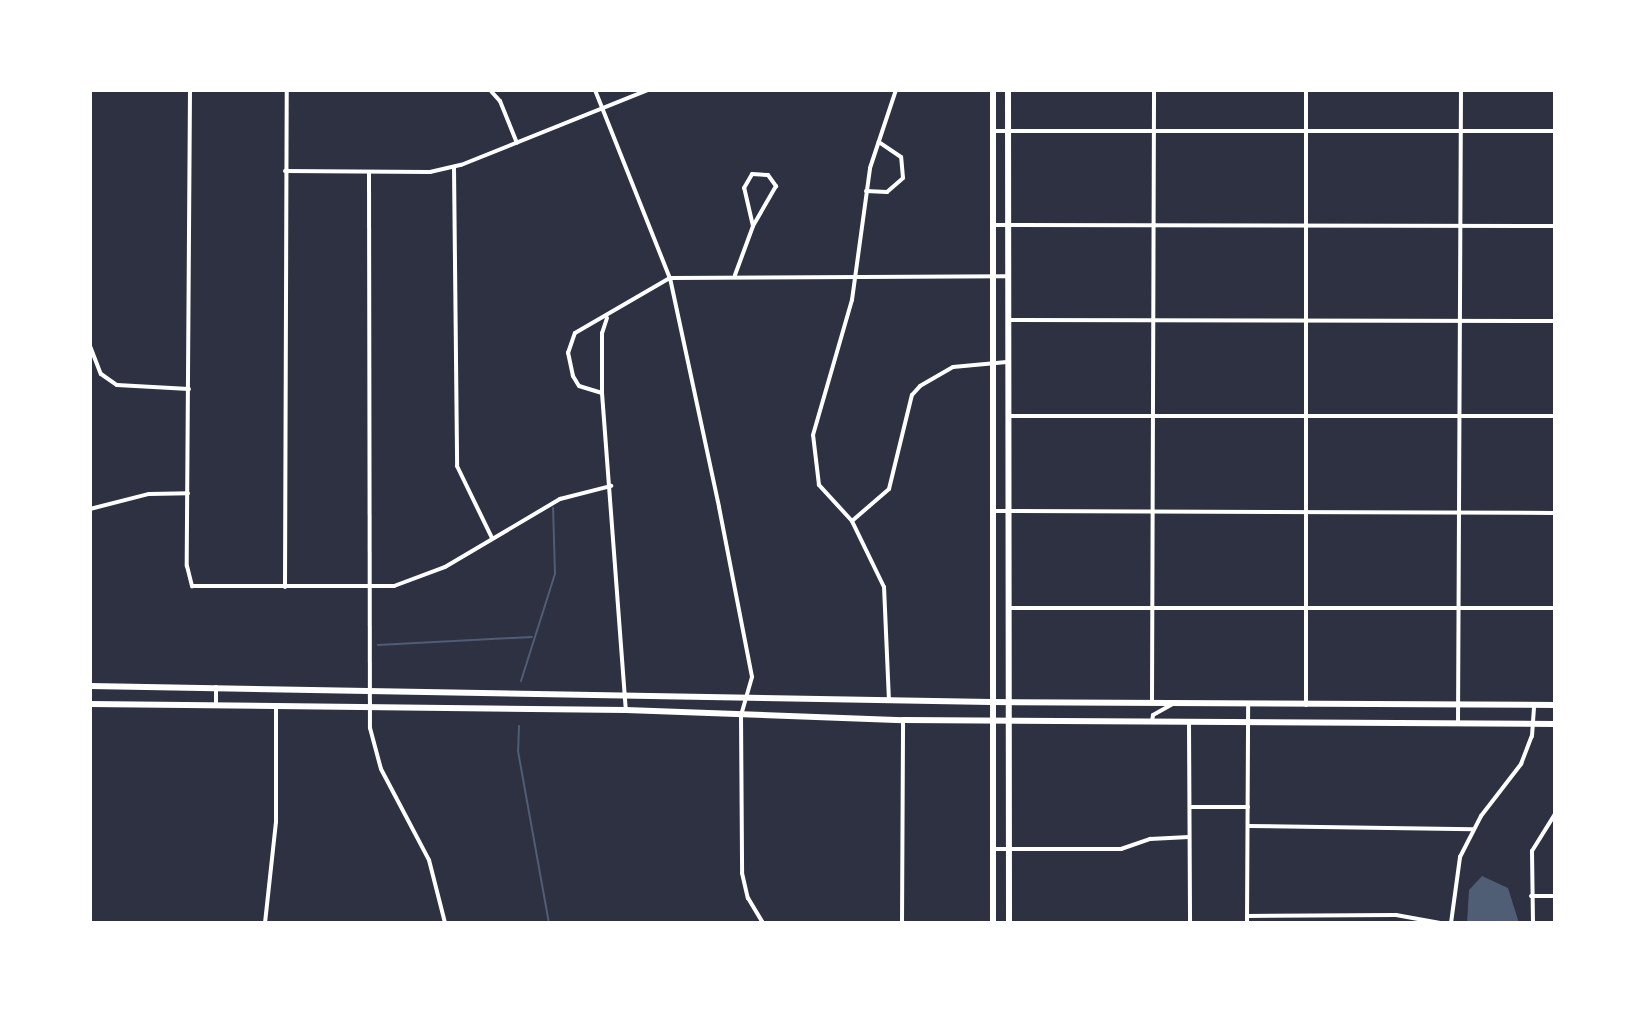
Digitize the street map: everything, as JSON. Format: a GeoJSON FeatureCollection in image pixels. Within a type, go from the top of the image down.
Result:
{"type":"FeatureCollection","features":[{"type":"Feature","properties":{"kind":"main road"},"geometry":{"type":"LineString","coordinates":[[993,90],[993,923]]}},
{"type":"Feature","properties":{"kind":"main road"},"geometry":{"type":"LineString","coordinates":[[1008,90],[1009,923]]}},
{"type":"Feature","properties":{"kind":"main road"},"geometry":{"type":"LineString","coordinates":[[90,686],[370,688],[1009,703],[1555,705]]}},
{"type":"Feature","properties":{"kind":"main road"},"geometry":{"type":"LineString","coordinates":[[90,704],[626,710],[903,720],[1555,724]]}},
{"type":"Feature","properties":{"kind":"street"},"geometry":{"type":"LineString","coordinates":[[190,90],[187,566],[195,586],[370,586],[416,580],[578,491],[611,486]]}},
{"type":"Feature","properties":{"kind":"street"},"geometry":{"type":"LineString","coordinates":[[285,587],[287,90]]}},
{"type":"Feature","properties":{"kind":"street"},"geometry":{"type":"LineString","coordinates":[[490,90],[500,101],[517,143]]}},
{"type":"Feature","properties":{"kind":"street"},"geometry":{"type":"LineString","coordinates":[[595,90],[670,278],[750,659],[750,697],[741,715],[742,873],[748,898],[763,923]]}},
{"type":"Feature","properties":{"kind":"street"},"geometry":{"type":"LineString","coordinates":[[285,171],[369,174],[454,167],[648,90]]}},
{"type":"Feature","properties":{"kind":"street"},"geometry":{"type":"LineString","coordinates":[[889,701],[884,587],[852,521],[819,485],[813,435],[856,275],[866,191],[896,90]]}},
{"type":"Feature","properties":{"kind":"street"},"geometry":{"type":"LineString","coordinates":[[1152,703],[1154,90]]}},
{"type":"Feature","properties":{"kind":"street"},"geometry":{"type":"LineString","coordinates":[[1306,90],[1306,705]]}},
{"type":"Feature","properties":{"kind":"street"},"geometry":{"type":"LineString","coordinates":[[1458,724],[1461,90]]}},
{"type":"Feature","properties":{"kind":"street"},"geometry":{"type":"LineString","coordinates":[[90,114],[90,152]]}},
{"type":"Feature","properties":{"kind":"street"},"geometry":{"type":"LineString","coordinates":[[993,131],[1555,131]]}},
{"type":"Feature","properties":{"kind":"street"},"geometry":{"type":"LineString","coordinates":[[866,191],[896,188],[903,178],[901,157],[879,142]]}},
{"type":"Feature","properties":{"kind":"street"},"geometry":{"type":"LineString","coordinates":[[454,167],[457,466],[492,538]]}},
{"type":"Feature","properties":{"kind":"street"},"geometry":{"type":"LineString","coordinates":[[735,275],[753,226],[776,186],[760,173],[745,181],[753,226]]}},
{"type":"Feature","properties":{"kind":"street"},"geometry":{"type":"LineString","coordinates":[[369,174],[370,707],[377,759],[429,860],[445,923]]}},
{"type":"Feature","properties":{"kind":"street"},"geometry":{"type":"LineString","coordinates":[[992,225],[1555,226]]}},
{"type":"Feature","properties":{"kind":"street"},"geometry":{"type":"LineString","coordinates":[[602,393],[579,386],[568,353],[575,333],[587,321],[608,317],[670,278],[735,275],[1007,276]]}},
{"type":"Feature","properties":{"kind":"street"},"geometry":{"type":"LineString","coordinates":[[608,317],[602,333],[602,393],[628,693],[626,710]]}},
{"type":"Feature","properties":{"kind":"street"},"geometry":{"type":"LineString","coordinates":[[1007,320],[1555,321]]}},
{"type":"Feature","properties":{"kind":"street"},"geometry":{"type":"LineString","coordinates":[[90,346],[101,374],[117,385],[189,389]]}},
{"type":"Feature","properties":{"kind":"street"},"geometry":{"type":"LineString","coordinates":[[852,521],[889,489],[912,395],[920,386],[953,367],[1007,362]]}},
{"type":"Feature","properties":{"kind":"street"},"geometry":{"type":"LineString","coordinates":[[1007,416],[1555,416]]}},
{"type":"Feature","properties":{"kind":"street"},"geometry":{"type":"LineString","coordinates":[[90,509],[149,494],[188,493]]}},
{"type":"Feature","properties":{"kind":"street"},"geometry":{"type":"LineString","coordinates":[[991,511],[1555,513]]}},
{"type":"Feature","properties":{"kind":"street"},"geometry":{"type":"LineString","coordinates":[[1009,608],[1555,608]]}},
{"type":"Feature","properties":{"kind":"street"},"geometry":{"type":"LineString","coordinates":[[216,687],[216,705]]}},
{"type":"Feature","properties":{"kind":"street"},"geometry":{"type":"LineString","coordinates":[[1152,722],[1153,715],[1174,704]]}},
{"type":"Feature","properties":{"kind":"street"},"geometry":{"type":"LineString","coordinates":[[1247,923],[1248,704]]}},
{"type":"Feature","properties":{"kind":"street"},"geometry":{"type":"LineString","coordinates":[[265,923],[276,822],[276,705]]}},
{"type":"Feature","properties":{"kind":"street"},"geometry":{"type":"LineString","coordinates":[[1451,923],[1456,872],[1473,829],[1521,764],[1534,724],[1534,705]]}},
{"type":"Feature","properties":{"kind":"street"},"geometry":{"type":"LineString","coordinates":[[902,923],[903,720]]}},
{"type":"Feature","properties":{"kind":"street"},"geometry":{"type":"LineString","coordinates":[[1189,723],[1190,923]]}},
{"type":"Feature","properties":{"kind":"street"},"geometry":{"type":"LineString","coordinates":[[1190,807],[1248,807]]}},
{"type":"Feature","properties":{"kind":"street"},"geometry":{"type":"LineString","coordinates":[[1533,923],[1532,851],[1555,814]]}},
{"type":"Feature","properties":{"kind":"street"},"geometry":{"type":"LineString","coordinates":[[1248,826],[1473,829]]}},
{"type":"Feature","properties":{"kind":"street"},"geometry":{"type":"LineString","coordinates":[[992,849],[1121,849],[1150,839],[1189,837]]}},
{"type":"Feature","properties":{"kind":"street"},"geometry":{"type":"LineString","coordinates":[[1531,896],[1555,896]]}},
{"type":"Feature","properties":{"kind":"street"},"geometry":{"type":"LineString","coordinates":[[1247,916],[1396,915],[1440,923]]}},
{"type":"Feature","properties":{"kind":"water"},"geometry":{"type":"Polygon","coordinates":[[[1482,876],[1508,888],[1519,923],[1467,923],[1469,890],[1482,876]]]}},
{"type":"Feature","properties":{"kind":"waterway"},"geometry":{"type":"LineString","coordinates":[[521,681],[555,574],[553,508]]}},
{"type":"Feature","properties":{"kind":"waterway"},"geometry":{"type":"LineString","coordinates":[[378,645],[532,637]]}},
{"type":"Feature","properties":{"kind":"waterway"},"geometry":{"type":"LineString","coordinates":[[519,726],[518,751],[549,923]]}}]}
